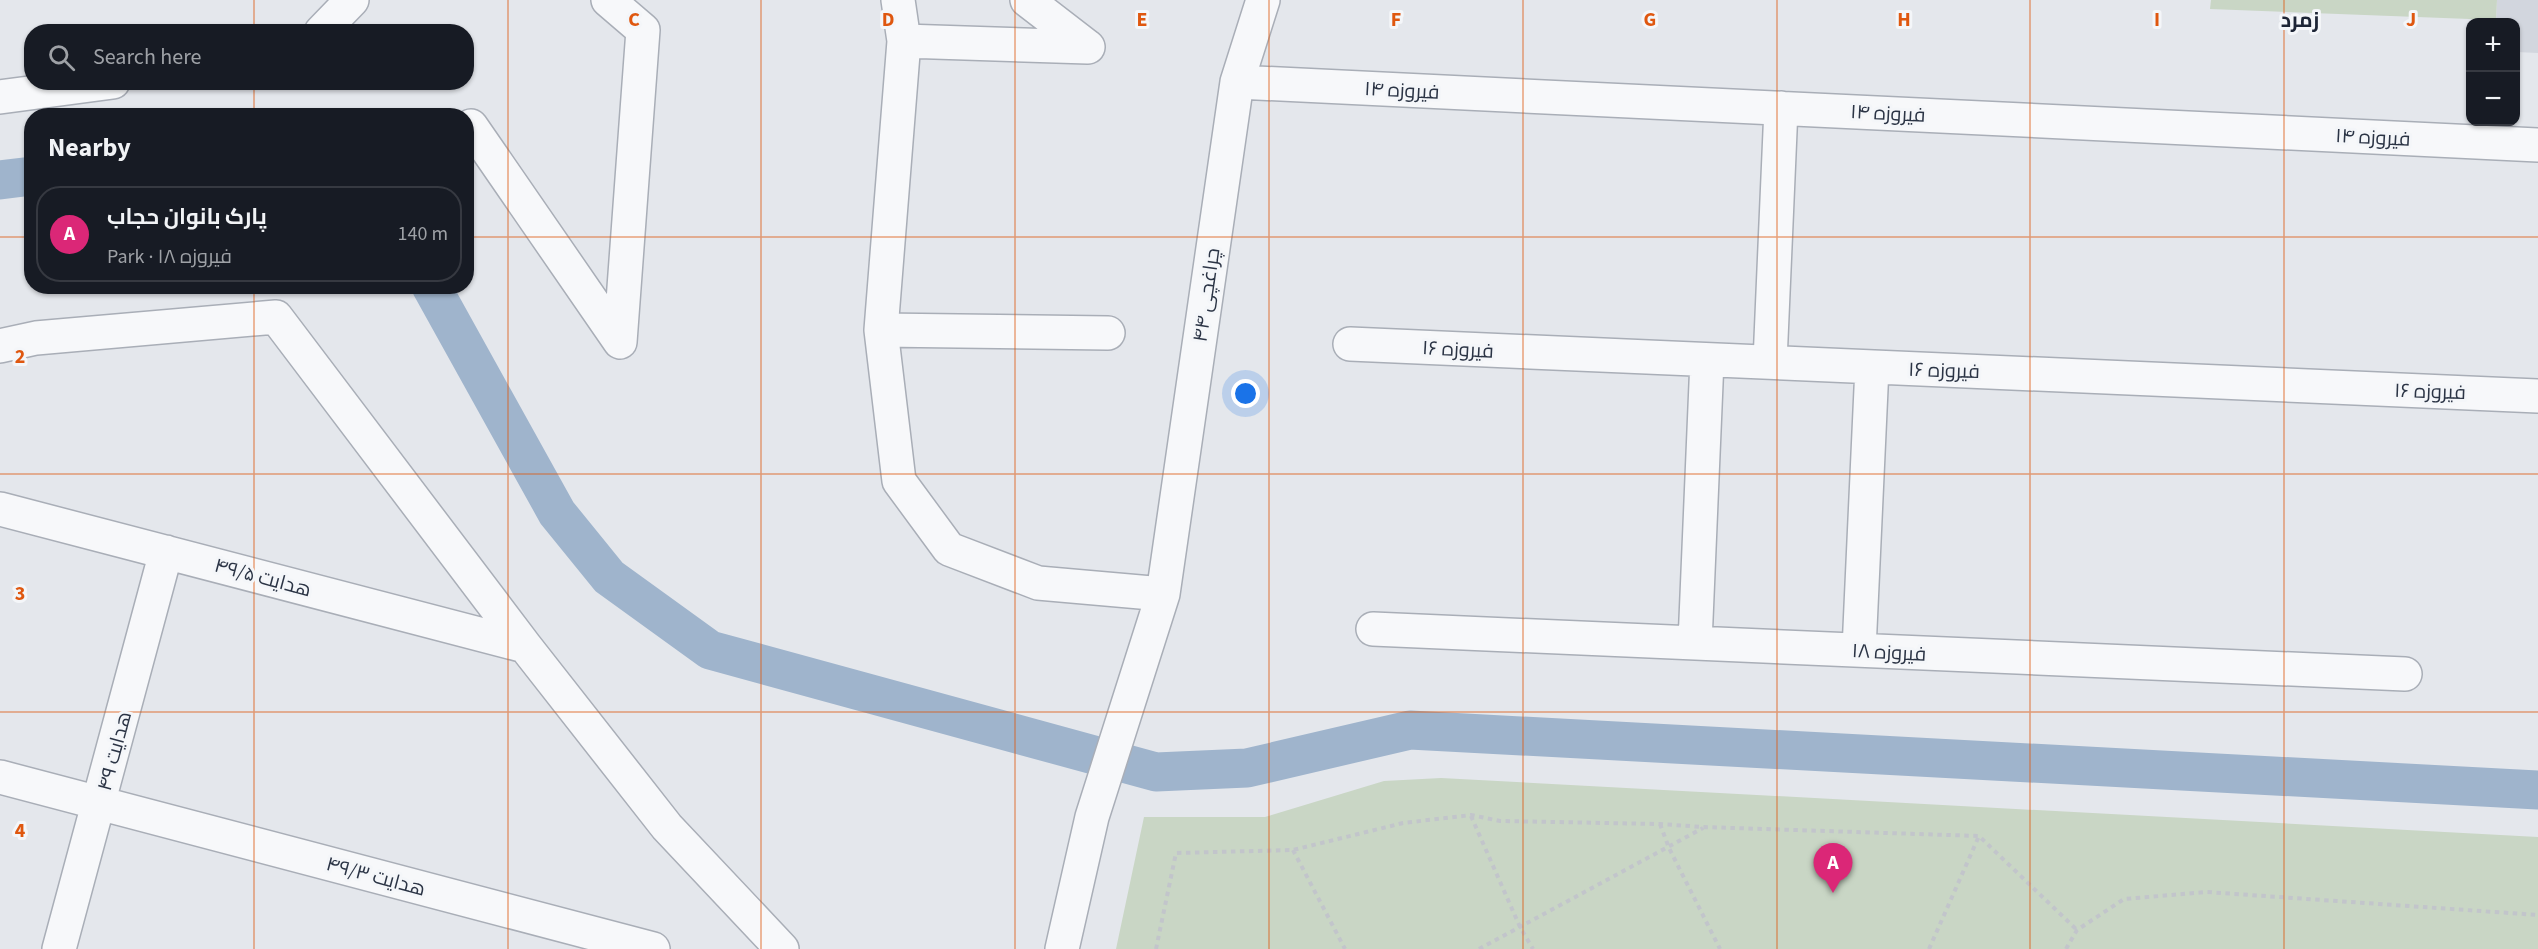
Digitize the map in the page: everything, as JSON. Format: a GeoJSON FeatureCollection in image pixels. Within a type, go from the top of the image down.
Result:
{"type":"FeatureCollection","features":[{"type":"Feature","properties":{"kind":"street"},"geometry":{"type":"LineString","coordinates":[[329,24],[352,0]]}},
{"type":"Feature","properties":{"kind":"street"},"geometry":{"type":"LineString","coordinates":[[474,130],[620,342],[643,30],[608,0]]}},
{"type":"Feature","properties":{"kind":"street"},"geometry":{"type":"LineString","coordinates":[[898,0],[904,41],[881,330],[899,481],[949,549],[1038,583],[1163,594]]}},
{"type":"Feature","properties":{"kind":"street"},"geometry":{"type":"LineString","coordinates":[[904,41],[1088,47],[1027,0]]}},
{"type":"Feature","properties":{"kind":"street","name":"چراغچی ۴۴"},"geometry":{"type":"LineString","coordinates":[[1062,949],[1092,817],[1163,594],[1237,82],[1263,0]]}},
{"type":"Feature","properties":{"kind":"street","name":"فیروزه ۱۴"},"geometry":{"type":"LineString","coordinates":[[1237,82],[2538,146]]}},
{"type":"Feature","properties":{"kind":"street"},"geometry":{"type":"LineString","coordinates":[[0,97],[52,90]]}},
{"type":"Feature","properties":{"kind":"street"},"geometry":{"type":"LineString","coordinates":[[1770,362],[1781,108]]}},
{"type":"Feature","properties":{"kind":"street"},"geometry":{"type":"LineString","coordinates":[[0,346],[36,338],[276,317],[525,646],[667,827],[782,949]]}},
{"type":"Feature","properties":{"kind":"street"},"geometry":{"type":"LineString","coordinates":[[881,330],[1108,333]]}},
{"type":"Feature","properties":{"kind":"street","name":"فیروزه ۱۶"},"geometry":{"type":"LineString","coordinates":[[1350,344],[2538,396]]}},
{"type":"Feature","properties":{"kind":"street"},"geometry":{"type":"LineString","coordinates":[[1695,643],[1707,360]]}},
{"type":"Feature","properties":{"kind":"street"},"geometry":{"type":"LineString","coordinates":[[1859,651],[1872,367]]}},
{"type":"Feature","properties":{"kind":"street","name":"هدایت ۴۹/۵"},"geometry":{"type":"LineString","coordinates":[[0,509],[525,646]]}},
{"type":"Feature","properties":{"kind":"street","name":"هدایت ۴۹"},"geometry":{"type":"LineString","coordinates":[[59,949],[166,552]]}},
{"type":"Feature","properties":{"kind":"street","name":"فیروزه ۱۸"},"geometry":{"type":"LineString","coordinates":[[1373,629],[2405,674]]}},
{"type":"Feature","properties":{"kind":"street","name":"هدایت ۴۹/۳"},"geometry":{"type":"LineString","coordinates":[[0,777],[653,949]]}},
{"type":"Feature","properties":{"kind":"path"},"geometry":{"type":"LineString","coordinates":[[1471,815],[1520,927],[1533,949]]}},
{"type":"Feature","properties":{"kind":"path"},"geometry":{"type":"LineString","coordinates":[[1155,949],[1176,853],[1293,850],[1403,823],[1471,815],[1500,821],[1660,824],[1979,836],[2077,930]]}},
{"type":"Feature","properties":{"kind":"path"},"geometry":{"type":"LineString","coordinates":[[1660,824],[1669,848],[1720,949]]}},
{"type":"Feature","properties":{"kind":"path"},"geometry":{"type":"LineString","coordinates":[[1479,949],[1669,848],[1703,827]]}},
{"type":"Feature","properties":{"kind":"path"},"geometry":{"type":"LineString","coordinates":[[1929,949],[1979,836]]}},
{"type":"Feature","properties":{"kind":"path"},"geometry":{"type":"LineString","coordinates":[[1293,850],[1345,949]]}},
{"type":"Feature","properties":{"kind":"path"},"geometry":{"type":"LineString","coordinates":[[2066,949],[2077,930],[2124,899],[2207,892],[2538,915]]}},
{"type":"Feature","properties":{"kind":"shaded area"},"geometry":{"type":"Polygon","coordinates":[[[2497,0],[2538,0],[2538,53],[2520,52],[2520,18],[2496,18],[2497,0]]]}},
{"type":"Feature","properties":{"kind":"green space"},"geometry":{"type":"Polygon","coordinates":[[[2211,0],[2497,0],[2496,18],[2210,9],[2211,0]]]}},
{"type":"Feature","properties":{"kind":"green space"},"geometry":{"type":"Polygon","coordinates":[[[1441,778],[2538,837],[2538,949],[1116,949],[1144,817],[1265,817],[1384,781],[1441,778]]]}},
{"type":"Feature","properties":{"kind":"waterway"},"geometry":{"type":"LineString","coordinates":[[0,180],[24,177]]}},
{"type":"Feature","properties":{"kind":"waterway"},"geometry":{"type":"LineString","coordinates":[[435,294],[557,513],[609,577],[710,650],[1156,772],[1247,768],[1410,730],[2538,790]]}},
{"type":"Feature","properties":{"kind":"place","name":"پارک بانوان حجاب"},"geometry":{"type":"Point","coordinates":[1833,893]}},
{"type":"Feature","properties":{"kind":"district","name":"زمرد"},"geometry":{"type":"Point","coordinates":[2300,20]}}]}
